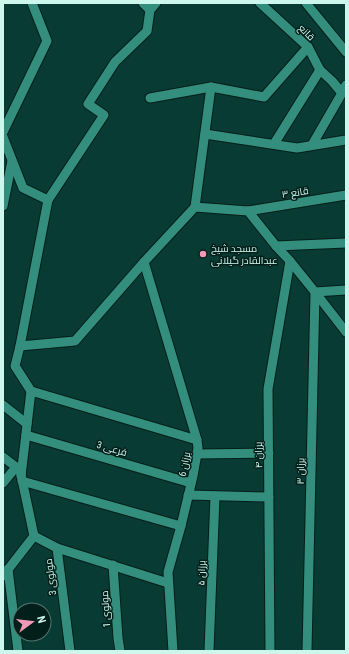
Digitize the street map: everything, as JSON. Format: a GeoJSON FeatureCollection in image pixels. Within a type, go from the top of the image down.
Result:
{"type":"FeatureCollection","features":[{"type":"Feature","properties":{"kind":"street"},"geometry":{"type":"LineString","coordinates":[[3,132],[47,41],[32,3]]}},
{"type":"Feature","properties":{"kind":"street"},"geometry":{"type":"LineString","coordinates":[[22,478],[30,391],[15,366],[48,200],[104,115],[88,104],[115,62],[147,30],[153,6],[142,3]]}},
{"type":"Feature","properties":{"kind":"street","name":"قانع"},"geometry":{"type":"LineString","coordinates":[[260,3],[308,47],[320,70],[344,89]]}},
{"type":"Feature","properties":{"kind":"street"},"geometry":{"type":"LineString","coordinates":[[306,3],[346,52]]}},
{"type":"Feature","properties":{"kind":"street"},"geometry":{"type":"LineString","coordinates":[[150,98],[211,87],[264,97],[308,47]]}},
{"type":"Feature","properties":{"kind":"street"},"geometry":{"type":"LineString","coordinates":[[274,144],[320,70]]}},
{"type":"Feature","properties":{"kind":"street"},"geometry":{"type":"LineString","coordinates":[[20,346],[75,341],[144,262],[195,208],[211,87]]}},
{"type":"Feature","properties":{"kind":"street"},"geometry":{"type":"LineString","coordinates":[[312,145],[344,89]]}},
{"type":"Feature","properties":{"kind":"street"},"geometry":{"type":"LineString","coordinates":[[205,134],[297,148],[346,140]]}},
{"type":"Feature","properties":{"kind":"street"},"geometry":{"type":"LineString","coordinates":[[3,137],[23,188],[48,200]]}},
{"type":"Feature","properties":{"kind":"street"},"geometry":{"type":"LineString","coordinates":[[3,206],[12,161]]}},
{"type":"Feature","properties":{"kind":"street","name":"قانع ۳"},"geometry":{"type":"LineString","coordinates":[[195,208],[248,211],[346,195]]}},
{"type":"Feature","properties":{"kind":"street"},"geometry":{"type":"LineString","coordinates":[[248,211],[346,332]]}},
{"type":"Feature","properties":{"kind":"street"},"geometry":{"type":"LineString","coordinates":[[276,246],[346,243]]}},
{"type":"Feature","properties":{"kind":"street","name":"برزان ۴"},"geometry":{"type":"LineString","coordinates":[[270,651],[268,389],[290,261]]}},
{"type":"Feature","properties":{"kind":"street","name":"برزان 6"},"geometry":{"type":"LineString","coordinates":[[144,262],[197,440],[198,448],[182,526],[168,572],[173,651]]}},
{"type":"Feature","properties":{"kind":"street"},"geometry":{"type":"LineString","coordinates":[[315,292],[346,290]]}},
{"type":"Feature","properties":{"kind":"street","name":"برزان ۳"},"geometry":{"type":"LineString","coordinates":[[306,651],[315,292]]}},
{"type":"Feature","properties":{"kind":"street"},"geometry":{"type":"LineString","coordinates":[[30,391],[197,440]]}},
{"type":"Feature","properties":{"kind":"street"},"geometry":{"type":"LineString","coordinates":[[3,405],[27,424]]}},
{"type":"Feature","properties":{"kind":"street","name":"فرعی 3"},"geometry":{"type":"LineString","coordinates":[[26,435],[192,483]]}},
{"type":"Feature","properties":{"kind":"street"},"geometry":{"type":"LineString","coordinates":[[197,454],[269,453]]}},
{"type":"Feature","properties":{"kind":"street"},"geometry":{"type":"LineString","coordinates":[[3,457],[20,470],[34,536],[6,572],[18,651]]}},
{"type":"Feature","properties":{"kind":"street"},"geometry":{"type":"LineString","coordinates":[[3,483],[16,467]]}},
{"type":"Feature","properties":{"kind":"street"},"geometry":{"type":"LineString","coordinates":[[22,478],[182,526]]}},
{"type":"Feature","properties":{"kind":"street"},"geometry":{"type":"LineString","coordinates":[[188,495],[269,497]]}},
{"type":"Feature","properties":{"kind":"street","name":"برزان ۵"},"geometry":{"type":"LineString","coordinates":[[209,651],[215,496]]}},
{"type":"Feature","properties":{"kind":"street"},"geometry":{"type":"LineString","coordinates":[[34,536],[58,548],[168,583]]}},
{"type":"Feature","properties":{"kind":"street","name":"مولوی 3"},"geometry":{"type":"LineString","coordinates":[[58,548],[70,651]]}},
{"type":"Feature","properties":{"kind":"street","name":"مولوی 1"},"geometry":{"type":"LineString","coordinates":[[113,565],[120,651]]}},
{"type":"Feature","properties":{"kind":"place","name":"مسجد شیخ عبدالقادر گیلانی"},"geometry":{"type":"Point","coordinates":[203,254]}}]}
